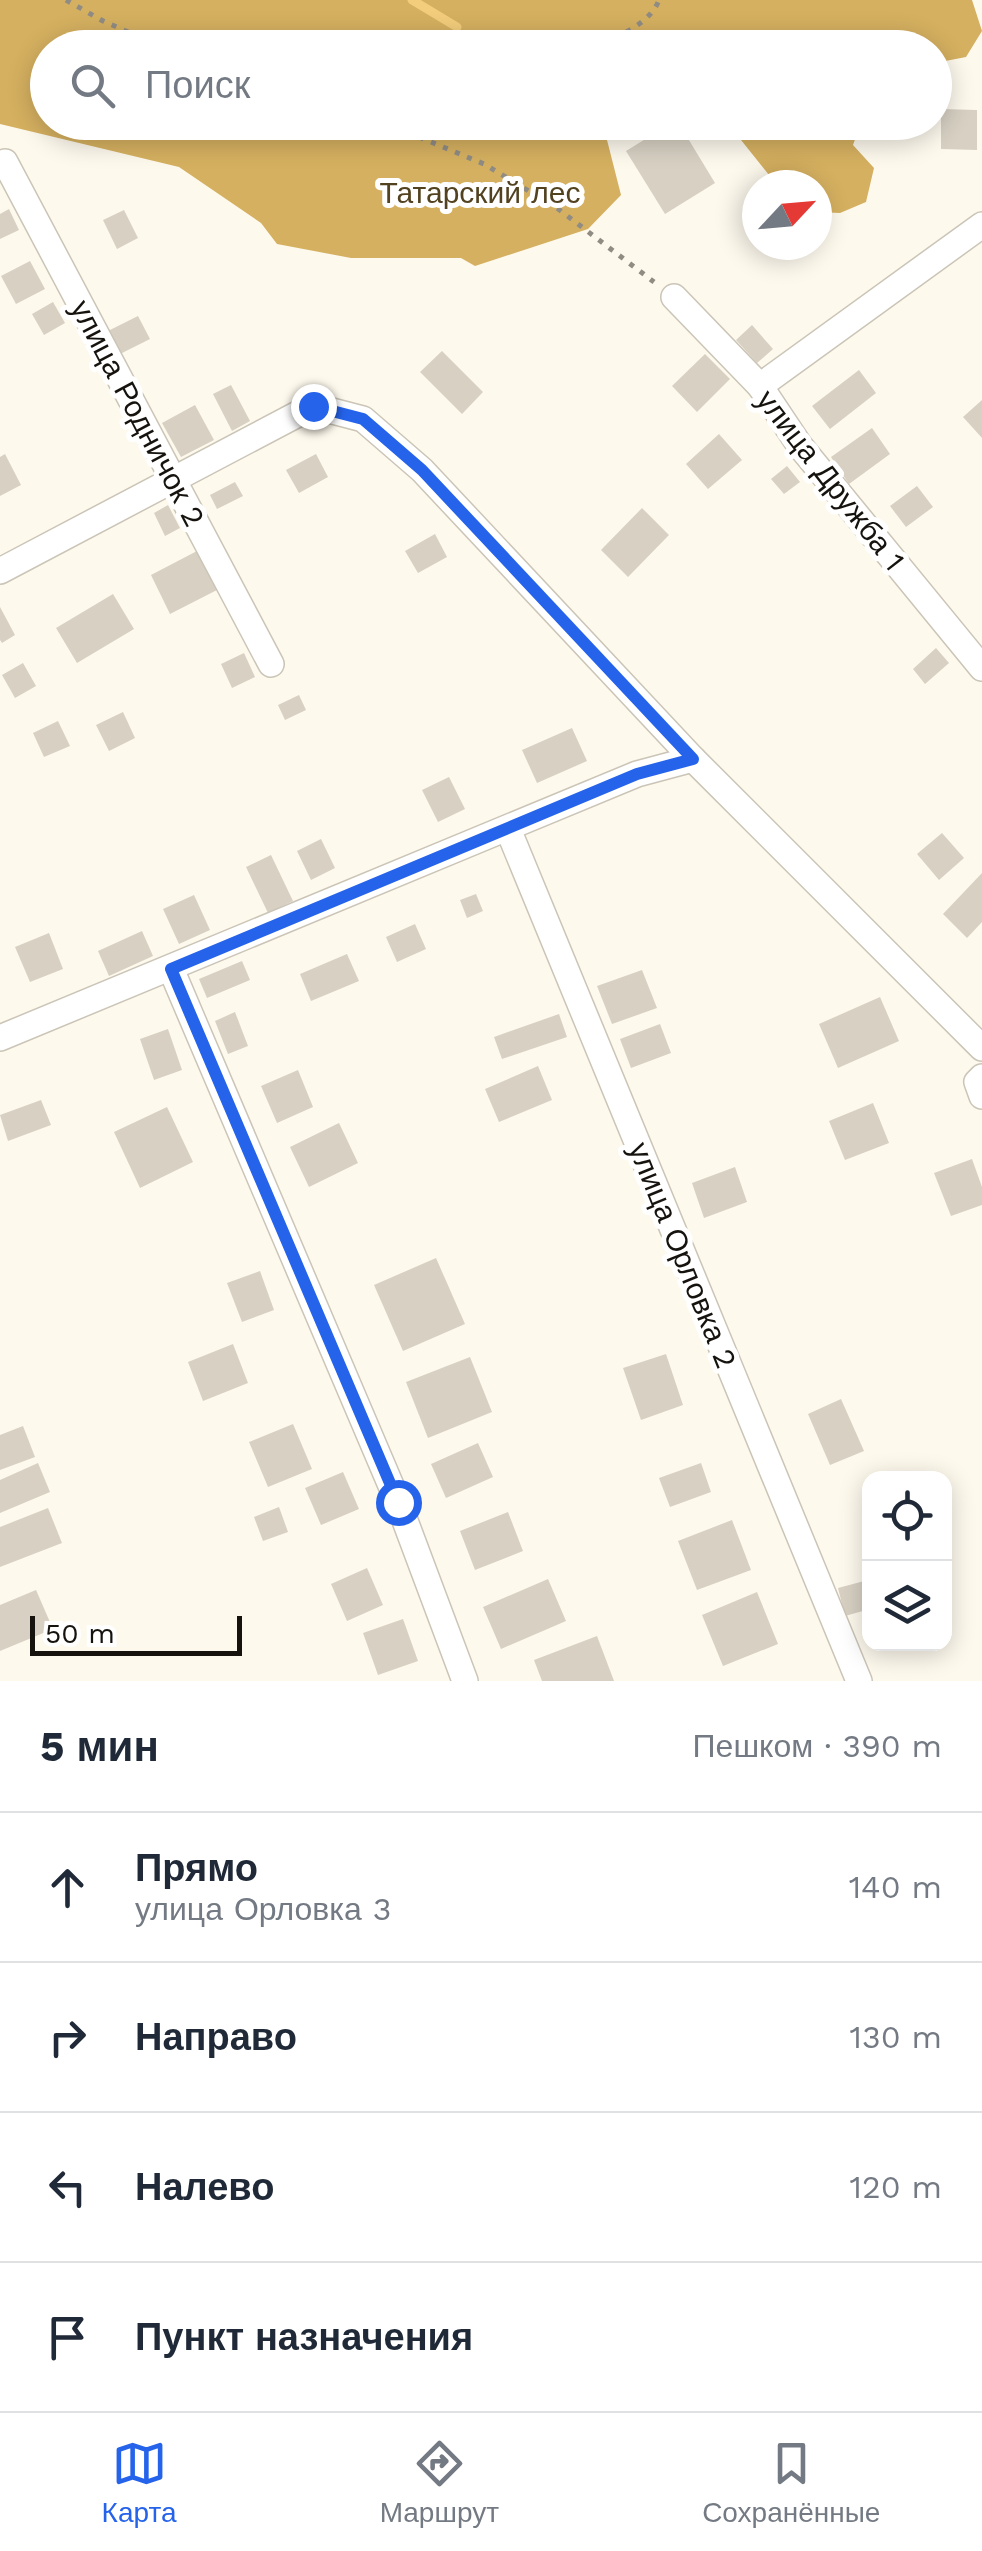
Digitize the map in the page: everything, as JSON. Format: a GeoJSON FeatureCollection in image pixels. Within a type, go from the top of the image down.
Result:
{"type":"FeatureCollection","features":[{"type":"Feature","properties":{"kind":"street","name":"улица Родничок 2"},"geometry":{"type":"LineString","coordinates":[[5,162],[270,664]]}},
{"type":"Feature","properties":{"kind":"street"},"geometry":{"type":"LineString","coordinates":[[760,386],[982,225]]}},
{"type":"Feature","properties":{"kind":"street","name":"улица Дружба 1"},"geometry":{"type":"LineString","coordinates":[[674,297],[760,386],[800,446],[982,668]]}},
{"type":"Feature","properties":{"kind":"street"},"geometry":{"type":"LineString","coordinates":[[0,570],[313,406],[363,419],[422,470],[693,759],[982,1048]]}},
{"type":"Feature","properties":{"kind":"street"},"geometry":{"type":"LineString","coordinates":[[0,1038],[637,774],[693,759]]}},
{"type":"Feature","properties":{"kind":"street","name":"улица Орловка 2"},"geometry":{"type":"LineString","coordinates":[[508,829],[859,1681]]}},
{"type":"Feature","properties":{"kind":"street"},"geometry":{"type":"LineString","coordinates":[[171,969],[398,1502],[464,1681]]}},
{"type":"Feature","properties":{"kind":"street"},"geometry":{"type":"LineString","coordinates":[[982,1077],[977,1082],[982,1096]]}},
{"type":"Feature","properties":{"kind":"path"},"geometry":{"type":"LineString","coordinates":[[66,0],[122,30]]}},
{"type":"Feature","properties":{"kind":"path"},"geometry":{"type":"LineString","coordinates":[[630,30],[654,13],[659,0]]}},
{"type":"Feature","properties":{"kind":"path"},"geometry":{"type":"LineString","coordinates":[[426,140],[484,164],[542,199],[674,297]]}},
{"type":"Feature","properties":{"kind":"green space","name":"Татарский лес"},"geometry":{"type":"Polygon","coordinates":[[[0,0],[972,0],[982,31],[966,57],[952,60],[952,30],[30,30],[30,131],[0,124],[0,0]]]}},
{"type":"Feature","properties":{"kind":"green space","name":"Татарский лес"},"geometry":{"type":"Polygon","coordinates":[[[67,140],[607,140],[621,195],[588,229],[475,266],[461,258],[351,258],[277,244],[261,223],[179,167],[67,140]]]}},
{"type":"Feature","properties":{"kind":"green space"},"geometry":{"type":"Polygon","coordinates":[[[741,140],[855,140],[853,145],[874,168],[866,202],[832,213],[832,170],[765,170],[741,140]]]}},
{"type":"Feature","properties":{"kind":"building"},"geometry":{"type":"Polygon","coordinates":[[[952,109],[977,110],[977,150],[941,149],[941,140],[952,140],[952,109]]]}},
{"type":"Feature","properties":{"kind":"building"},"geometry":{"type":"Polygon","coordinates":[[[644,140],[689,140],[715,183],[665,214],[626,151],[644,140]]]}},
{"type":"Feature","properties":{"kind":"building"},"geometry":{"type":"Polygon","coordinates":[[[9,209],[19,230],[0,239],[0,214],[9,209]]]}},
{"type":"Feature","properties":{"kind":"building"},"geometry":{"type":"Polygon","coordinates":[[[124,210],[138,238],[117,249],[103,220],[124,210]]]}},
{"type":"Feature","properties":{"kind":"building"},"geometry":{"type":"Polygon","coordinates":[[[30,261],[45,289],[16,304],[1,276],[30,261]]]}},
{"type":"Feature","properties":{"kind":"building"},"geometry":{"type":"Polygon","coordinates":[[[53,302],[65,323],[44,335],[32,314],[53,302]]]}},
{"type":"Feature","properties":{"kind":"building"},"geometry":{"type":"Polygon","coordinates":[[[138,316],[150,339],[120,354],[108,331],[138,316]]]}},
{"type":"Feature","properties":{"kind":"building"},"geometry":{"type":"Polygon","coordinates":[[[752,325],[773,349],[757,363],[736,340],[752,325]]]}},
{"type":"Feature","properties":{"kind":"building"},"geometry":{"type":"Polygon","coordinates":[[[442,351],[483,392],[462,414],[420,372],[442,351]]]}},
{"type":"Feature","properties":{"kind":"building"},"geometry":{"type":"Polygon","coordinates":[[[705,354],[730,379],[697,412],[672,386],[705,354]]]}},
{"type":"Feature","properties":{"kind":"building"},"geometry":{"type":"Polygon","coordinates":[[[859,370],[876,393],[830,429],[812,406],[859,370]]]}},
{"type":"Feature","properties":{"kind":"building"},"geometry":{"type":"Polygon","coordinates":[[[231,385],[250,421],[232,431],[213,394],[231,385]]]}},
{"type":"Feature","properties":{"kind":"building"},"geometry":{"type":"Polygon","coordinates":[[[982,400],[982,438],[963,417],[982,400]]]}},
{"type":"Feature","properties":{"kind":"building"},"geometry":{"type":"Polygon","coordinates":[[[195,405],[214,440],[181,457],[162,423],[195,405]]]}},
{"type":"Feature","properties":{"kind":"building"},"geometry":{"type":"Polygon","coordinates":[[[872,428],[890,454],[849,484],[831,457],[872,428]]]}},
{"type":"Feature","properties":{"kind":"building"},"geometry":{"type":"Polygon","coordinates":[[[719,434],[742,460],[708,489],[686,464],[719,434]]]}},
{"type":"Feature","properties":{"kind":"building"},"geometry":{"type":"Polygon","coordinates":[[[5,454],[21,485],[0,496],[0,457],[5,454]]]}},
{"type":"Feature","properties":{"kind":"building"},"geometry":{"type":"Polygon","coordinates":[[[316,454],[328,477],[299,493],[286,470],[316,454]]]}},
{"type":"Feature","properties":{"kind":"building"},"geometry":{"type":"Polygon","coordinates":[[[787,466],[800,482],[784,494],[771,479],[787,466]]]}},
{"type":"Feature","properties":{"kind":"building"},"geometry":{"type":"Polygon","coordinates":[[[235,482],[243,496],[217,509],[210,495],[235,482]]]}},
{"type":"Feature","properties":{"kind":"building"},"geometry":{"type":"Polygon","coordinates":[[[917,486],[933,507],[906,527],[890,506],[917,486]]]}},
{"type":"Feature","properties":{"kind":"building"},"geometry":{"type":"Polygon","coordinates":[[[168,505],[180,528],[165,536],[154,513],[168,505]]]}},
{"type":"Feature","properties":{"kind":"building"},"geometry":{"type":"Polygon","coordinates":[[[642,508],[669,535],[628,577],[601,550],[642,508]]]}},
{"type":"Feature","properties":{"kind":"building"},"geometry":{"type":"Polygon","coordinates":[[[435,534],[447,557],[418,573],[405,551],[435,534]]]}},
{"type":"Feature","properties":{"kind":"building"},"geometry":{"type":"Polygon","coordinates":[[[197,551],[217,590],[170,614],[151,575],[197,551]]]}},
{"type":"Feature","properties":{"kind":"building"},"geometry":{"type":"Polygon","coordinates":[[[113,594],[134,629],[77,663],[56,628],[113,594]]]}},
{"type":"Feature","properties":{"kind":"building"},"geometry":{"type":"Polygon","coordinates":[[[0,607],[15,635],[2,643],[0,640],[0,607]]]}},
{"type":"Feature","properties":{"kind":"building"},"geometry":{"type":"Polygon","coordinates":[[[936,648],[949,663],[925,684],[913,669],[936,648]]]}},
{"type":"Feature","properties":{"kind":"building"},"geometry":{"type":"Polygon","coordinates":[[[244,653],[255,677],[232,688],[221,664],[244,653]]]}},
{"type":"Feature","properties":{"kind":"building"},"geometry":{"type":"Polygon","coordinates":[[[23,663],[36,686],[15,698],[2,675],[23,663]]]}},
{"type":"Feature","properties":{"kind":"building"},"geometry":{"type":"Polygon","coordinates":[[[299,695],[306,710],[285,720],[278,705],[299,695]]]}},
{"type":"Feature","properties":{"kind":"building"},"geometry":{"type":"Polygon","coordinates":[[[123,712],[135,738],[109,751],[96,725],[123,712]]]}},
{"type":"Feature","properties":{"kind":"building"},"geometry":{"type":"Polygon","coordinates":[[[58,721],[70,746],[44,757],[33,733],[58,721]]]}},
{"type":"Feature","properties":{"kind":"building"},"geometry":{"type":"Polygon","coordinates":[[[572,728],[587,761],[537,783],[522,750],[572,728]]]}},
{"type":"Feature","properties":{"kind":"building"},"geometry":{"type":"Polygon","coordinates":[[[449,777],[465,809],[438,822],[422,790],[449,777]]]}},
{"type":"Feature","properties":{"kind":"building"},"geometry":{"type":"Polygon","coordinates":[[[942,833],[964,858],[939,880],[917,854],[942,833]]]}},
{"type":"Feature","properties":{"kind":"building"},"geometry":{"type":"Polygon","coordinates":[[[321,839],[335,868],[311,880],[297,851],[321,839]]]}},
{"type":"Feature","properties":{"kind":"building"},"geometry":{"type":"Polygon","coordinates":[[[271,855],[293,901],[268,913],[246,867],[271,855]]]}},
{"type":"Feature","properties":{"kind":"building"},"geometry":{"type":"Polygon","coordinates":[[[982,873],[982,922],[967,938],[943,914],[982,873]]]}},
{"type":"Feature","properties":{"kind":"building"},"geometry":{"type":"Polygon","coordinates":[[[476,894],[483,911],[467,918],[460,900],[476,894]]]}},
{"type":"Feature","properties":{"kind":"building"},"geometry":{"type":"Polygon","coordinates":[[[194,895],[210,930],[179,944],[163,909],[194,895]]]}},
{"type":"Feature","properties":{"kind":"building"},"geometry":{"type":"Polygon","coordinates":[[[415,924],[426,949],[397,962],[386,937],[415,924]]]}},
{"type":"Feature","properties":{"kind":"building"},"geometry":{"type":"Polygon","coordinates":[[[142,931],[153,956],[109,976],[98,951],[142,931]]]}},
{"type":"Feature","properties":{"kind":"building"},"geometry":{"type":"Polygon","coordinates":[[[49,933],[63,969],[30,982],[15,947],[49,933]]]}},
{"type":"Feature","properties":{"kind":"building"},"geometry":{"type":"Polygon","coordinates":[[[347,954],[359,981],[311,1001],[300,974],[347,954]]]}},
{"type":"Feature","properties":{"kind":"building"},"geometry":{"type":"Polygon","coordinates":[[[242,961],[250,980],[207,998],[199,979],[242,961]]]}},
{"type":"Feature","properties":{"kind":"building"},"geometry":{"type":"Polygon","coordinates":[[[642,970],[657,1008],[612,1024],[597,986],[642,970]]]}},
{"type":"Feature","properties":{"kind":"building"},"geometry":{"type":"Polygon","coordinates":[[[880,997],[899,1041],[838,1068],[819,1024],[880,997]]]}},
{"type":"Feature","properties":{"kind":"building"},"geometry":{"type":"Polygon","coordinates":[[[235,1012],[248,1046],[228,1054],[215,1021],[235,1012]]]}},
{"type":"Feature","properties":{"kind":"building"},"geometry":{"type":"Polygon","coordinates":[[[559,1014],[567,1037],[502,1059],[494,1037],[559,1014]]]}},
{"type":"Feature","properties":{"kind":"building"},"geometry":{"type":"Polygon","coordinates":[[[660,1024],[671,1053],[631,1068],[620,1039],[660,1024]]]}},
{"type":"Feature","properties":{"kind":"building"},"geometry":{"type":"Polygon","coordinates":[[[168,1029],[182,1070],[154,1080],[140,1039],[168,1029]]]}},
{"type":"Feature","properties":{"kind":"building"},"geometry":{"type":"Polygon","coordinates":[[[538,1066],[552,1100],[499,1122],[485,1089],[538,1066]]]}},
{"type":"Feature","properties":{"kind":"building"},"geometry":{"type":"Polygon","coordinates":[[[298,1070],[313,1107],[277,1123],[261,1086],[298,1070]]]}},
{"type":"Feature","properties":{"kind":"building"},"geometry":{"type":"Polygon","coordinates":[[[41,1100],[51,1125],[8,1141],[0,1115],[41,1100]]]}},
{"type":"Feature","properties":{"kind":"building"},"geometry":{"type":"Polygon","coordinates":[[[873,1103],[889,1143],[845,1160],[829,1121],[873,1103]]]}},
{"type":"Feature","properties":{"kind":"building"},"geometry":{"type":"Polygon","coordinates":[[[167,1107],[193,1162],[140,1188],[114,1132],[167,1107]]]}},
{"type":"Feature","properties":{"kind":"building"},"geometry":{"type":"Polygon","coordinates":[[[339,1123],[358,1163],[309,1187],[290,1147],[339,1123]]]}},
{"type":"Feature","properties":{"kind":"building"},"geometry":{"type":"Polygon","coordinates":[[[972,1159],[982,1187],[982,1205],[951,1216],[934,1173],[972,1159]]]}},
{"type":"Feature","properties":{"kind":"building"},"geometry":{"type":"Polygon","coordinates":[[[735,1167],[747,1202],[704,1218],[692,1183],[735,1167]]]}},
{"type":"Feature","properties":{"kind":"building"},"geometry":{"type":"Polygon","coordinates":[[[436,1258],[465,1324],[403,1351],[374,1285],[436,1258]]]}},
{"type":"Feature","properties":{"kind":"building"},"geometry":{"type":"Polygon","coordinates":[[[260,1271],[274,1310],[242,1322],[227,1283],[260,1271]]]}},
{"type":"Feature","properties":{"kind":"building"},"geometry":{"type":"Polygon","coordinates":[[[233,1344],[248,1383],[203,1401],[188,1362],[233,1344]]]}},
{"type":"Feature","properties":{"kind":"building"},"geometry":{"type":"Polygon","coordinates":[[[666,1354],[683,1405],[641,1420],[623,1368],[666,1354]]]}},
{"type":"Feature","properties":{"kind":"building"},"geometry":{"type":"Polygon","coordinates":[[[470,1357],[492,1412],[428,1438],[406,1382],[470,1357]]]}},
{"type":"Feature","properties":{"kind":"building"},"geometry":{"type":"Polygon","coordinates":[[[841,1399],[864,1451],[830,1465],[808,1414],[841,1399]]]}},
{"type":"Feature","properties":{"kind":"building"},"geometry":{"type":"Polygon","coordinates":[[[293,1424],[312,1469],[268,1487],[249,1442],[293,1424]]]}},
{"type":"Feature","properties":{"kind":"building"},"geometry":{"type":"Polygon","coordinates":[[[23,1426],[35,1457],[0,1470],[0,1435],[23,1426]]]}},
{"type":"Feature","properties":{"kind":"building"},"geometry":{"type":"Polygon","coordinates":[[[478,1443],[493,1477],[446,1498],[431,1464],[478,1443]]]}},
{"type":"Feature","properties":{"kind":"building"},"geometry":{"type":"Polygon","coordinates":[[[38,1463],[50,1492],[0,1513],[0,1480],[38,1463]]]}},
{"type":"Feature","properties":{"kind":"building"},"geometry":{"type":"Polygon","coordinates":[[[701,1463],[711,1492],[670,1507],[659,1478],[701,1463]]]}},
{"type":"Feature","properties":{"kind":"building"},"geometry":{"type":"Polygon","coordinates":[[[343,1472],[359,1509],[321,1525],[305,1488],[343,1472]]]}},
{"type":"Feature","properties":{"kind":"building"},"geometry":{"type":"Polygon","coordinates":[[[279,1507],[288,1532],[263,1541],[254,1517],[279,1507]]]}},
{"type":"Feature","properties":{"kind":"building"},"geometry":{"type":"Polygon","coordinates":[[[48,1508],[62,1543],[0,1567],[0,1527],[48,1508]]]}},
{"type":"Feature","properties":{"kind":"building"},"geometry":{"type":"Polygon","coordinates":[[[508,1512],[523,1551],[475,1570],[460,1531],[508,1512]]]}},
{"type":"Feature","properties":{"kind":"building"},"geometry":{"type":"Polygon","coordinates":[[[732,1520],[751,1570],[697,1590],[678,1541],[732,1520]]]}},
{"type":"Feature","properties":{"kind":"building"},"geometry":{"type":"Polygon","coordinates":[[[367,1568],[383,1605],[347,1621],[331,1584],[367,1568]]]}},
{"type":"Feature","properties":{"kind":"building"},"geometry":{"type":"Polygon","coordinates":[[[548,1579],[566,1621],[501,1649],[483,1607],[548,1579]]]}},
{"type":"Feature","properties":{"kind":"building"},"geometry":{"type":"Polygon","coordinates":[[[862,1582],[862,1611],[845,1616],[838,1588],[862,1582]]]}},
{"type":"Feature","properties":{"kind":"building"},"geometry":{"type":"Polygon","coordinates":[[[36,1590],[53,1629],[0,1651],[0,1605],[36,1590]]]}},
{"type":"Feature","properties":{"kind":"building"},"geometry":{"type":"Polygon","coordinates":[[[757,1592],[778,1644],[723,1666],[702,1615],[757,1592]]]}},
{"type":"Feature","properties":{"kind":"building"},"geometry":{"type":"Polygon","coordinates":[[[403,1619],[418,1661],[378,1675],[363,1633],[403,1619]]]}},
{"type":"Feature","properties":{"kind":"building"},"geometry":{"type":"Polygon","coordinates":[[[597,1636],[614,1681],[542,1681],[534,1660],[597,1636]]]}},
{"type":"Feature","properties":{"kind":"waterway"},"geometry":{"type":"LineString","coordinates":[[412,0],[457,27]]}},
{"type":"Feature","properties":{"kind":"route"},"geometry":{"type":"LineString","coordinates":[[313,406],[363,419],[422,470],[693,759],[637,774],[171,969],[398,1502]]}}]}
